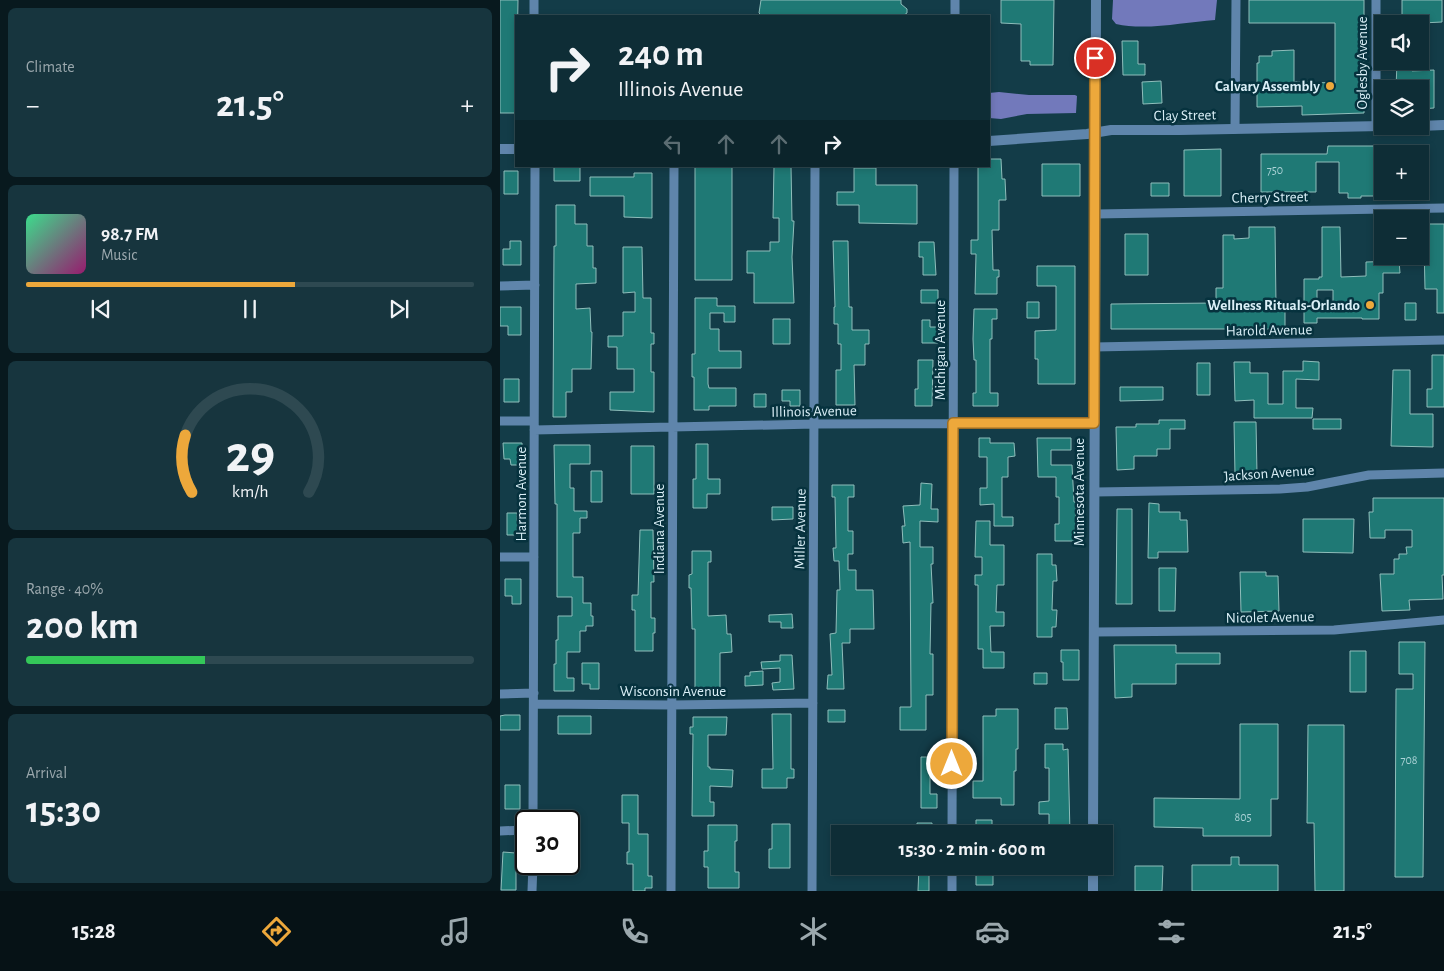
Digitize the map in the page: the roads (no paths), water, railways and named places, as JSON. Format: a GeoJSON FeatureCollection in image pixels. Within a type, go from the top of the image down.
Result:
{"type":"FeatureCollection","features":[{"type":"Feature","properties":{"kind":"street"},"geometry":{"type":"LineString","coordinates":[[534,0],[534,15]]}},
{"type":"Feature","properties":{"kind":"street"},"geometry":{"type":"LineString","coordinates":[[955,0],[955,15]]}},
{"type":"Feature","properties":{"kind":"street","name":"Minnesota Avenue"},"geometry":{"type":"LineString","coordinates":[[1093,825],[1096,0]]}},
{"type":"Feature","properties":{"kind":"street"},"geometry":{"type":"LineString","coordinates":[[1235,129],[1236,0]]}},
{"type":"Feature","properties":{"kind":"street","name":"Oglesby Avenue"},"geometry":{"type":"LineString","coordinates":[[1376,0],[1378,80]]}},
{"type":"Feature","properties":{"kind":"street"},"geometry":{"type":"LineString","coordinates":[[1429,126],[1444,125]]}},
{"type":"Feature","properties":{"kind":"street","name":"Clay Street"},"geometry":{"type":"LineString","coordinates":[[990,141],[1095,133],[1111,130],[1374,126]]}},
{"type":"Feature","properties":{"kind":"street"},"geometry":{"type":"LineString","coordinates":[[500,149],[515,149]]}},
{"type":"Feature","properties":{"kind":"street","name":"Harmon Avenue"},"geometry":{"type":"LineString","coordinates":[[533,810],[534,167]]}},
{"type":"Feature","properties":{"kind":"street","name":"Indiana Avenue"},"geometry":{"type":"LineString","coordinates":[[671,891],[674,167]]}},
{"type":"Feature","properties":{"kind":"street","name":"Miller Avenue"},"geometry":{"type":"LineString","coordinates":[[812,891],[815,167]]}},
{"type":"Feature","properties":{"kind":"street","name":"Michigan Avenue"},"geometry":{"type":"LineString","coordinates":[[952,825],[954,167]]}},
{"type":"Feature","properties":{"kind":"street","name":"Cherry Street"},"geometry":{"type":"LineString","coordinates":[[1096,214],[1444,208]]}},
{"type":"Feature","properties":{"kind":"street"},"geometry":{"type":"LineString","coordinates":[[500,286],[534,285]]}},
{"type":"Feature","properties":{"kind":"street","name":"Harold Avenue"},"geometry":{"type":"LineString","coordinates":[[1094,347],[1444,340]]}},
{"type":"Feature","properties":{"kind":"street","name":"Illinois Avenue"},"geometry":{"type":"LineString","coordinates":[[500,421],[534,425],[673,428],[815,424],[1094,423]]}},
{"type":"Feature","properties":{"kind":"street","name":"Jackson Avenue"},"geometry":{"type":"LineString","coordinates":[[1095,492],[1280,489],[1307,487],[1369,475],[1444,473]]}},
{"type":"Feature","properties":{"kind":"street"},"geometry":{"type":"LineString","coordinates":[[500,557],[534,556]]}},
{"type":"Feature","properties":{"kind":"street","name":"Nicolet Avenue"},"geometry":{"type":"LineString","coordinates":[[1095,632],[1334,630],[1444,620]]}},
{"type":"Feature","properties":{"kind":"street"},"geometry":{"type":"LineString","coordinates":[[500,694],[534,693]]}},
{"type":"Feature","properties":{"kind":"street","name":"Wisconsin Avenue"},"geometry":{"type":"LineString","coordinates":[[534,704],[813,703]]}},
{"type":"Feature","properties":{"kind":"street"},"geometry":{"type":"LineString","coordinates":[[500,831],[515,830]]}},
{"type":"Feature","properties":{"kind":"street"},"geometry":{"type":"LineString","coordinates":[[532,891],[533,875]]}},
{"type":"Feature","properties":{"kind":"street"},"geometry":{"type":"LineString","coordinates":[[952,875],[952,891]]}},
{"type":"Feature","properties":{"kind":"street"},"geometry":{"type":"LineString","coordinates":[[1093,875],[1093,891]]}},
{"type":"Feature","properties":{"kind":"water"},"geometry":{"type":"Polygon","coordinates":[[[1113,0],[1217,0],[1215,20],[1140,27],[1116,24],[1112,19],[1113,0]]]}},
{"type":"Feature","properties":{"kind":"water"},"geometry":{"type":"Polygon","coordinates":[[[990,93],[1075,95],[1077,96],[1076,113],[1027,114],[1001,119],[990,118],[990,93]]]}},
{"type":"Feature","properties":{"kind":"place","name":"Calvary Assembly"},"geometry":{"type":"Point","coordinates":[1330,86]}},
{"type":"Feature","properties":{"kind":"place","name":"Wellness Rituals-Orlando"},"geometry":{"type":"Point","coordinates":[1370,305]}}]}
